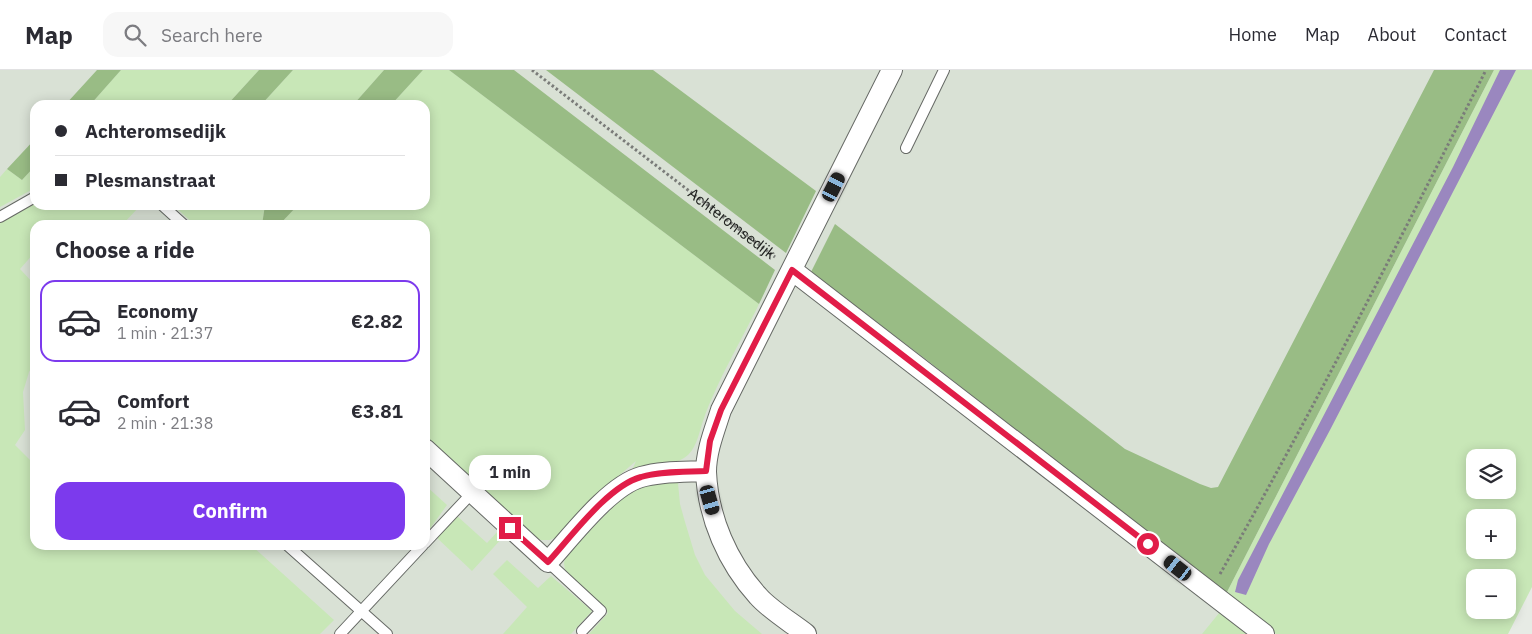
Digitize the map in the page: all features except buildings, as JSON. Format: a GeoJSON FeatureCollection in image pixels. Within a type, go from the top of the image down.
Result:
{"type":"FeatureCollection","features":[{"type":"Feature","properties":{"kind":"street"},"geometry":{"type":"LineString","coordinates":[[806,634],[759,598],[732,562],[717,526],[710,500],[706,471],[710,441],[721,410],[892,70]]}},
{"type":"Feature","properties":{"kind":"street"},"geometry":{"type":"LineString","coordinates":[[792,270],[1264,634]]}},
{"type":"Feature","properties":{"kind":"street"},"geometry":{"type":"LineString","coordinates":[[430,454],[548,562],[609,495],[626,483],[650,475],[706,471]]}},
{"type":"Feature","properties":{"kind":"lane"},"geometry":{"type":"LineString","coordinates":[[906,148],[944,70]]}},
{"type":"Feature","properties":{"kind":"lane"},"geometry":{"type":"LineString","coordinates":[[0,217],[30,200]]}},
{"type":"Feature","properties":{"kind":"lane"},"geometry":{"type":"LineString","coordinates":[[168,210],[178,220]]}},
{"type":"Feature","properties":{"kind":"lane"},"geometry":{"type":"LineString","coordinates":[[430,538],[472,493]]}},
{"type":"Feature","properties":{"kind":"lane"},"geometry":{"type":"LineString","coordinates":[[293,550],[387,634]]}},
{"type":"Feature","properties":{"kind":"lane"},"geometry":{"type":"LineString","coordinates":[[340,634],[418,550]]}},
{"type":"Feature","properties":{"kind":"lane"},"geometry":{"type":"LineString","coordinates":[[548,562],[601,610],[582,631]]}},
{"type":"Feature","properties":{"kind":"path","name":"Achteromsedijk"},"geometry":{"type":"LineString","coordinates":[[532,70],[792,270]]}},
{"type":"Feature","properties":{"kind":"path"},"geometry":{"type":"LineString","coordinates":[[1209,592],[1275,477],[1486,70]]}},
{"type":"Feature","properties":{"kind":"shaded area"},"geometry":{"type":"Polygon","coordinates":[[[0,70],[1440,70],[1175,578],[1245,634],[0,634],[0,70]]]}},
{"type":"Feature","properties":{"kind":"shaded area"},"geometry":{"type":"Polygon","coordinates":[[[1500,70],[1516,70],[1269,544],[1246,595],[1235,592],[1238,580],[1453,167],[1500,70]]]}},
{"type":"Feature","properties":{"kind":"green space"},"geometry":{"type":"Polygon","coordinates":[[[97,70],[121,70],[94,100],[70,100],[97,70]]]}},
{"type":"Feature","properties":{"kind":"green space"},"geometry":{"type":"Polygon","coordinates":[[[121,70],[259,70],[232,100],[94,100],[121,70]]]}},
{"type":"Feature","properties":{"kind":"green space"},"geometry":{"type":"Polygon","coordinates":[[[259,70],[293,70],[266,100],[232,100],[259,70]]]}},
{"type":"Feature","properties":{"kind":"green space"},"geometry":{"type":"Polygon","coordinates":[[[293,70],[384,70],[357,100],[266,100],[293,70]]]}},
{"type":"Feature","properties":{"kind":"green space"},"geometry":{"type":"Polygon","coordinates":[[[384,70],[423,70],[396,100],[357,100],[384,70]]]}},
{"type":"Feature","properties":{"kind":"green space"},"geometry":{"type":"Polygon","coordinates":[[[423,70],[449,70],[759,304],[729,362],[696,441],[688,455],[672,463],[632,470],[636,461],[600,492],[561,535],[550,540],[541,540],[528,533],[430,443],[430,220],[284,220],[293,210],[430,210],[430,100],[396,100],[423,70]]]}},
{"type":"Feature","properties":{"kind":"green space"},"geometry":{"type":"Polygon","coordinates":[[[449,70],[514,70],[775,270],[759,304],[449,70]]]}},
{"type":"Feature","properties":{"kind":"green space"},"geometry":{"type":"Polygon","coordinates":[[[546,70],[653,70],[816,191],[786,253],[546,70]]]}},
{"type":"Feature","properties":{"kind":"green space"},"geometry":{"type":"Polygon","coordinates":[[[1434,70],[1494,70],[1226,594],[811,272],[835,224],[1125,449],[1200,484],[1211,488],[1218,487],[1434,70]]]}},
{"type":"Feature","properties":{"kind":"green space"},"geometry":{"type":"Polygon","coordinates":[[[1494,70],[1532,70],[1532,587],[1516,618],[1516,569],[1466,569],[1466,619],[1516,619],[1508,634],[1276,634],[1226,594],[1494,70]]]}},
{"type":"Feature","properties":{"kind":"green space"},"geometry":{"type":"Polygon","coordinates":[[[30,144],[30,171],[22,180],[7,169],[30,144]]]}},
{"type":"Feature","properties":{"kind":"green space"},"geometry":{"type":"Polygon","coordinates":[[[7,169],[22,180],[30,171],[30,191],[0,207],[0,177],[7,169]]]}},
{"type":"Feature","properties":{"kind":"green space"},"geometry":{"type":"Polygon","coordinates":[[[30,204],[30,210],[136,210],[127,220],[30,220],[30,258],[20,269],[30,280],[30,370],[23,392],[25,430],[15,445],[30,460],[30,550],[257,550],[334,620],[320,634],[0,634],[0,220],[30,204]]]}},
{"type":"Feature","properties":{"kind":"green space"},"geometry":{"type":"Polygon","coordinates":[[[178,210],[264,210],[263,220],[190,220],[178,210]]]}},
{"type":"Feature","properties":{"kind":"green space"},"geometry":{"type":"Polygon","coordinates":[[[264,210],[293,210],[284,220],[263,220],[264,210]]]}},
{"type":"Feature","properties":{"kind":"green space"},"geometry":{"type":"Polygon","coordinates":[[[678,483],[680,504],[685,522],[695,555],[705,575],[735,611],[762,634],[589,634],[608,613],[565,570],[566,555],[621,499],[645,485],[678,483]]]}},
{"type":"Feature","properties":{"kind":"green space"},"geometry":{"type":"Polygon","coordinates":[[[430,490],[447,505],[430,529],[430,490]]]}},
{"type":"Feature","properties":{"kind":"green space"},"geometry":{"type":"Polygon","coordinates":[[[456,515],[487,543],[498,531],[504,536],[472,571],[436,537],[456,515]]]}},
{"type":"Feature","properties":{"kind":"green space"},"geometry":{"type":"Polygon","coordinates":[[[507,560],[538,588],[551,576],[592,611],[571,634],[503,634],[527,607],[493,574],[507,560]]]}},
{"type":"Feature","properties":{"kind":"green space"},"geometry":{"type":"Polygon","coordinates":[[[1224,607],[1258,634],[1202,634],[1224,607]]]}},
{"type":"Feature","properties":{"kind":"route"},"geometry":{"type":"LineString","coordinates":[[510,528],[548,562],[609,495],[626,483],[639,477],[650,475],[706,471],[710,441],[721,410],[792,270],[1148,544]]}}]}
